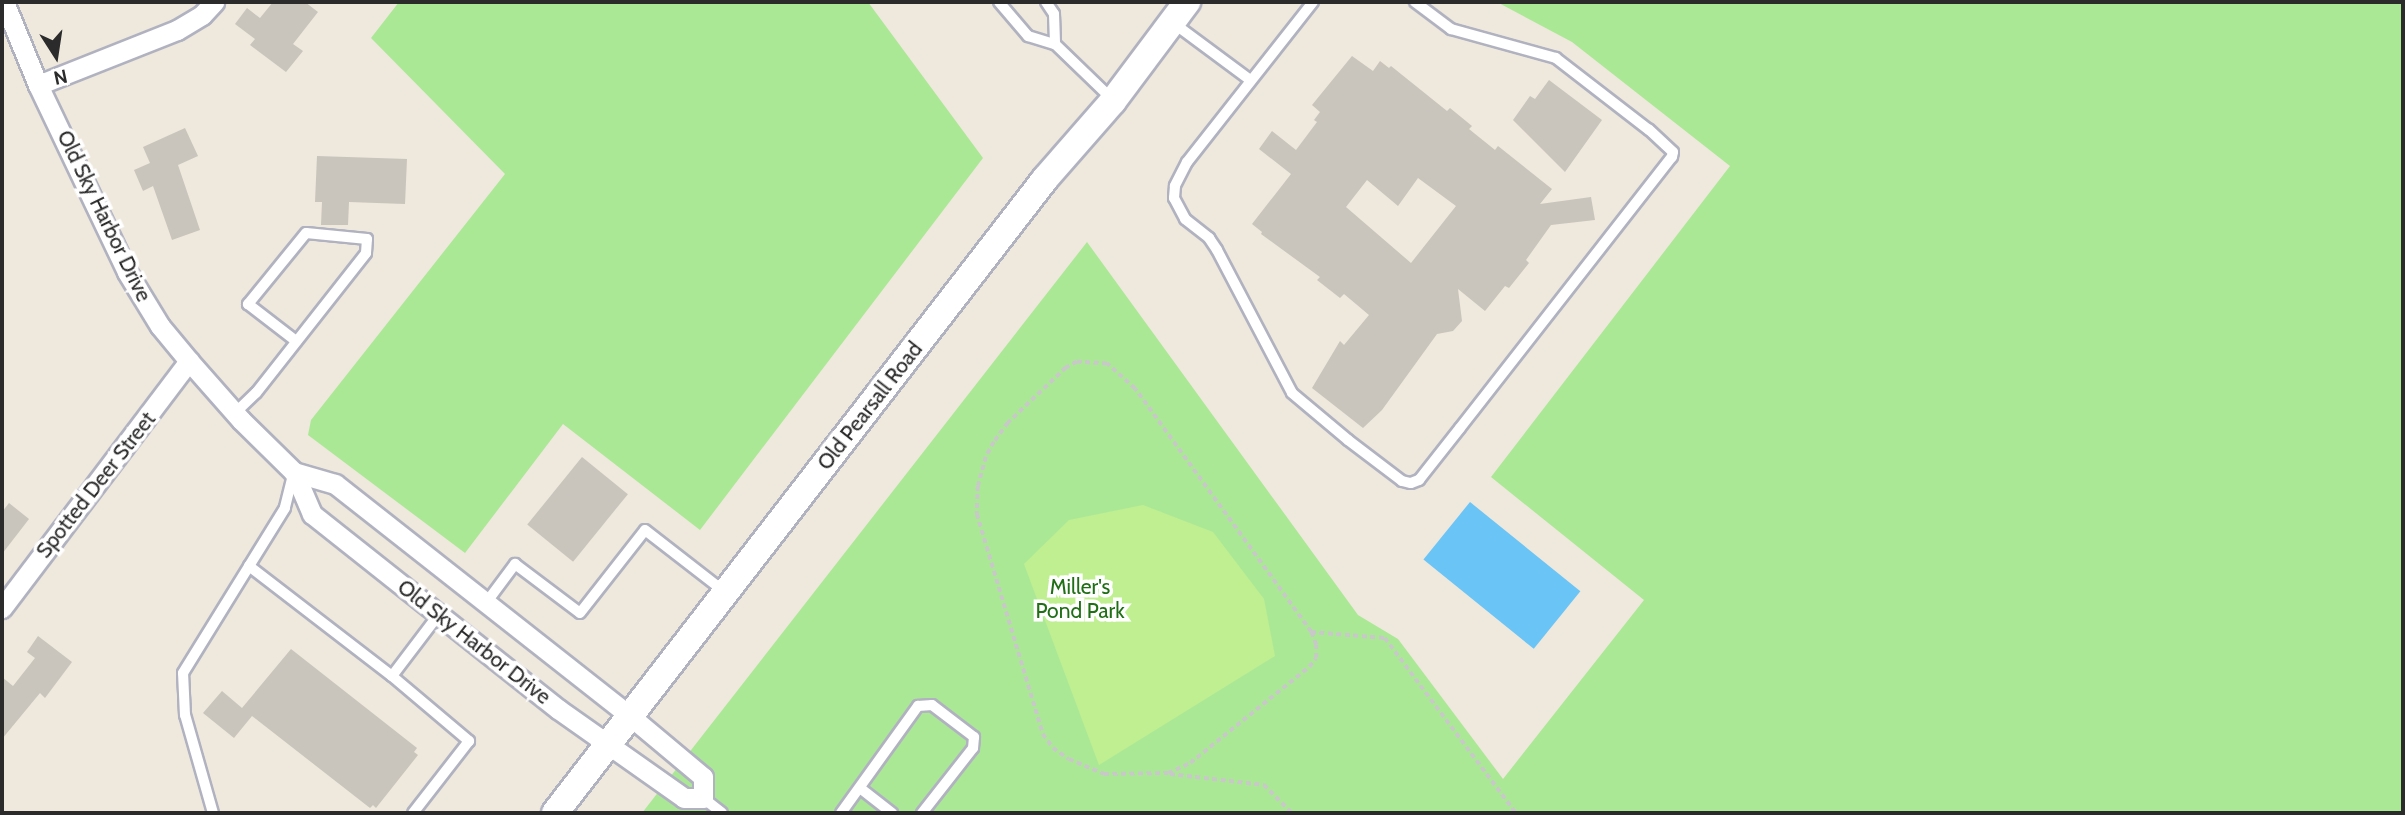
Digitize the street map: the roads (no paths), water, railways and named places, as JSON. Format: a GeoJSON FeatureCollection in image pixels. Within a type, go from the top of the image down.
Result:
{"type":"FeatureCollection","features":[{"type":"Feature","properties":{"kind":"main road","name":"Old Pearsall Road"},"geometry":{"type":"LineString","coordinates":[[555,813],[1045,179],[1114,101],[1180,12]]}},
{"type":"Feature","properties":{"kind":"street","name":"Old Sky Harbor Drive"},"geometry":{"type":"LineString","coordinates":[[4,2],[38,85],[127,272],[160,326],[189,361],[235,413],[294,472],[313,514],[558,709],[684,798],[704,799],[703,777],[630,716],[335,484],[294,472]]}},
{"type":"Feature","properties":{"kind":"street"},"geometry":{"type":"LineString","coordinates":[[38,85],[177,30],[202,15],[214,2]]}},
{"type":"Feature","properties":{"kind":"street","name":"Spotted Deer Street"},"geometry":{"type":"LineString","coordinates":[[2,608],[189,361]]}},
{"type":"Feature","properties":{"kind":"lane"},"geometry":{"type":"LineString","coordinates":[[999,2],[1028,36],[1055,44],[1114,101]]}},
{"type":"Feature","properties":{"kind":"lane"},"geometry":{"type":"LineString","coordinates":[[1045,2],[1054,14],[1055,44]]}},
{"type":"Feature","properties":{"kind":"lane"},"geometry":{"type":"LineString","coordinates":[[1313,2],[1187,162],[1175,186],[1177,209],[1217,250],[1293,393],[1348,440],[1402,481],[1411,483],[1419,480],[1672,158],[1673,152],[1649,130],[1556,58],[1451,29],[1415,2]]}},
{"type":"Feature","properties":{"kind":"lane"},"geometry":{"type":"LineString","coordinates":[[1180,12],[1250,80]]}},
{"type":"Feature","properties":{"kind":"lane"},"geometry":{"type":"LineString","coordinates":[[235,413],[256,393],[366,253],[367,239],[306,233],[248,304],[296,341]]}},
{"type":"Feature","properties":{"kind":"lane"},"geometry":{"type":"LineString","coordinates":[[213,813],[185,715],[183,673],[285,508],[294,472]]}},
{"type":"Feature","properties":{"kind":"lane"},"geometry":{"type":"LineString","coordinates":[[486,603],[515,564],[580,614],[645,530],[725,592]]}},
{"type":"Feature","properties":{"kind":"lane"},"geometry":{"type":"LineString","coordinates":[[249,566],[392,676],[469,741],[413,813]]}},
{"type":"Feature","properties":{"kind":"lane"},"geometry":{"type":"LineString","coordinates":[[392,676],[439,614]]}},
{"type":"Feature","properties":{"kind":"lane"},"geometry":{"type":"LineString","coordinates":[[841,813],[918,706],[932,705],[974,737],[973,748],[922,813]]}},
{"type":"Feature","properties":{"kind":"lane"},"geometry":{"type":"LineString","coordinates":[[860,788],[892,813]]}},
{"type":"Feature","properties":{"kind":"lane"},"geometry":{"type":"LineString","coordinates":[[704,799],[722,813]]}},
{"type":"Feature","properties":{"kind":"water"},"geometry":{"type":"Polygon","coordinates":[[[1470,502],[1580,591],[1534,649],[1423,560],[1470,502]]]}},
{"type":"Feature","properties":{"kind":"park label","name":"Miller's Pond Park"},"geometry":{"type":"Point","coordinates":[1080,599]}}]}
